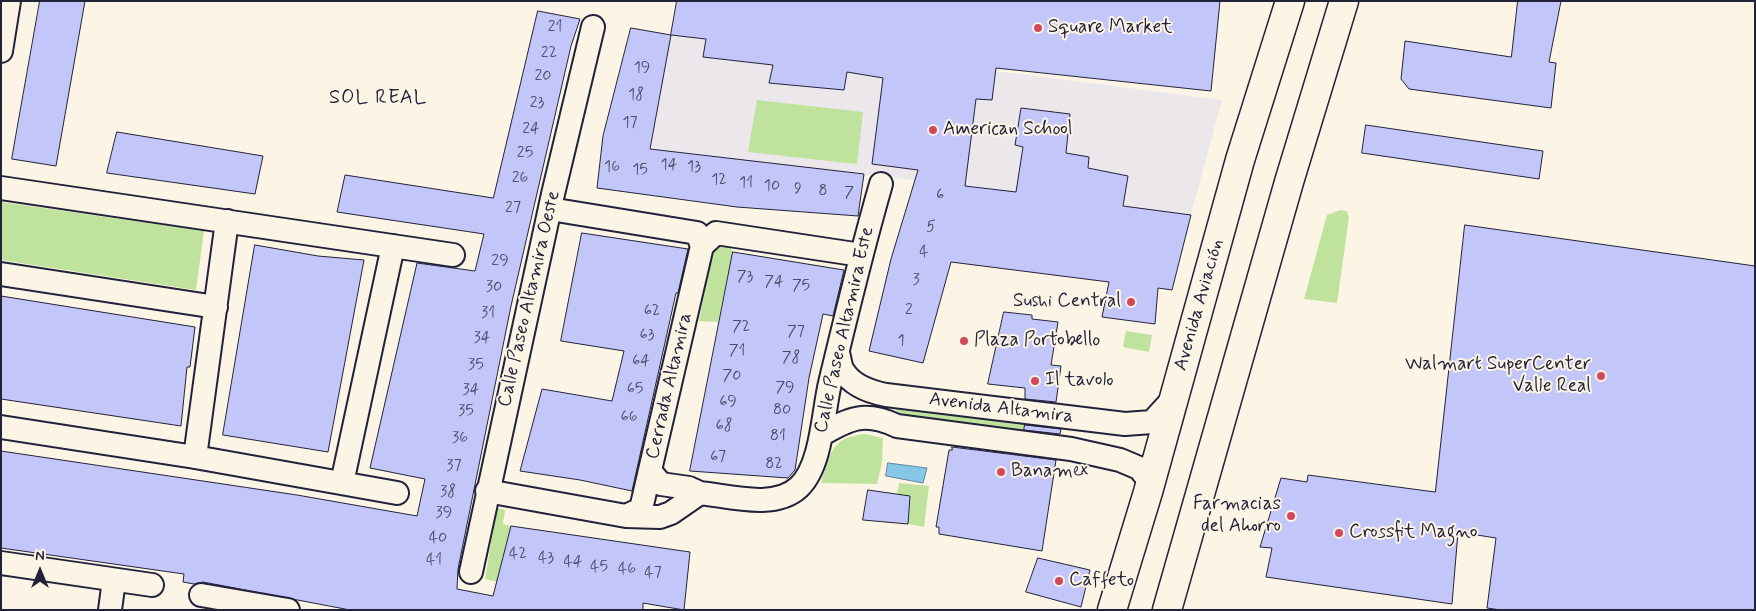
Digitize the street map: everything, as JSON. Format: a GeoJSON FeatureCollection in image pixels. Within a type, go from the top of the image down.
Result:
{"type":"FeatureCollection","features":[{"type":"Feature","properties":{"kind":"main road","name":"Avenida Aviación"},"geometry":{"type":"LineString","coordinates":[[1112,610],[1151,483],[1240,160],[1290,1]]}},
{"type":"Feature","properties":{"kind":"main road"},"geometry":{"type":"LineString","coordinates":[[1167,610],[1289,182],[1344,1]]}},
{"type":"Feature","properties":{"kind":"street"},"geometry":{"type":"LineString","coordinates":[[1,50],[9,1]]}},
{"type":"Feature","properties":{"kind":"street","name":"Calle Paseo Altamira Oeste"},"geometry":{"type":"LineString","coordinates":[[471,572],[552,202],[593,27]]}},
{"type":"Feature","properties":{"kind":"street","name":"Calle Paseo Altamira Este"},"geometry":{"type":"LineString","coordinates":[[700,493],[761,500],[782,496],[798,487],[806,475],[822,435],[824,406],[880,184]]}},
{"type":"Feature","properties":{"kind":"street"},"geometry":{"type":"LineString","coordinates":[[1,188],[453,255]]}},
{"type":"Feature","properties":{"kind":"street"},"geometry":{"type":"LineString","coordinates":[[552,202],[697,232],[702,246],[716,233],[861,255]]}},
{"type":"Feature","properties":{"kind":"street"},"geometry":{"type":"LineString","coordinates":[[195,457],[227,221]]}},
{"type":"Feature","properties":{"kind":"street"},"geometry":{"type":"LineString","coordinates":[[342,483],[393,246]]}},
{"type":"Feature","properties":{"kind":"street","name":"Cerrada Altamira"},"geometry":{"type":"LineString","coordinates":[[626,516],[642,508],[702,246]]}},
{"type":"Feature","properties":{"kind":"street"},"geometry":{"type":"LineString","coordinates":[[1,274],[216,307]]}},
{"type":"Feature","properties":{"kind":"street","name":"Avenida Altamira"},"geometry":{"type":"LineString","coordinates":[[838,353],[843,372],[868,392],[1125,424],[1152,422],[1175,398]]}},
{"type":"Feature","properties":{"kind":"street","name":"Avenida Altamira"},"geometry":{"type":"LineString","coordinates":[[822,435],[848,420],[866,418],[884,420],[897,426],[1071,449],[1120,460],[1139,468],[1151,483]]}},
{"type":"Feature","properties":{"kind":"street"},"geometry":{"type":"LineString","coordinates":[[1071,449],[1075,419]]}},
{"type":"Feature","properties":{"kind":"street"},"geometry":{"type":"LineString","coordinates":[[1,427],[195,457],[397,493]]}},
{"type":"Feature","properties":{"kind":"street"},"geometry":{"type":"LineString","coordinates":[[650,470],[661,484],[689,488],[700,493]]}},
{"type":"Feature","properties":{"kind":"street"},"geometry":{"type":"LineString","coordinates":[[486,497],[626,516],[660,517],[671,513],[700,493]]}},
{"type":"Feature","properties":{"kind":"street"},"geometry":{"type":"LineString","coordinates":[[1,563],[152,585]]}},
{"type":"Feature","properties":{"kind":"street"},"geometry":{"type":"LineString","coordinates":[[110,610],[114,580]]}},
{"type":"Feature","properties":{"kind":"street"},"geometry":{"type":"LineString","coordinates":[[201,595],[241,606],[288,610]]}},
{"type":"Feature","properties":{"kind":"shaded area","name":"American School"},"geometry":{"type":"Polygon","coordinates":[[[671,35],[855,53],[1222,100],[1191,215],[649,149],[671,35]]]}},
{"type":"Feature","properties":{"kind":"green space"},"geometry":{"type":"Polygon","coordinates":[[[757,100],[863,112],[857,164],[748,152],[757,100]]]}},
{"type":"Feature","properties":{"kind":"green space"},"geometry":{"type":"Polygon","coordinates":[[[1,202],[204,231],[196,290],[1,260],[1,202]]]}},
{"type":"Feature","properties":{"kind":"green space"},"geometry":{"type":"Polygon","coordinates":[[[1340,210],[1347,211],[1349,217],[1337,303],[1304,299],[1327,215],[1340,210]]]}},
{"type":"Feature","properties":{"kind":"green space"},"geometry":{"type":"Polygon","coordinates":[[[717,246],[730,247],[733,252],[718,322],[699,321],[713,248],[717,246]]]}},
{"type":"Feature","properties":{"kind":"green space"},"geometry":{"type":"Polygon","coordinates":[[[1126,331],[1152,335],[1149,352],[1123,347],[1126,331]]]}},
{"type":"Feature","properties":{"kind":"green space"},"geometry":{"type":"Polygon","coordinates":[[[898,408],[928,410],[1025,424],[1023,431],[901,414],[896,411],[898,408]]]}},
{"type":"Feature","properties":{"kind":"green space"},"geometry":{"type":"Polygon","coordinates":[[[865,434],[883,438],[882,463],[877,484],[821,483],[830,456],[839,443],[845,439],[865,434]]]}},
{"type":"Feature","properties":{"kind":"green space"},"geometry":{"type":"Polygon","coordinates":[[[899,483],[929,486],[924,527],[908,524],[910,497],[897,495],[899,483]]]}},
{"type":"Feature","properties":{"kind":"green space"},"geometry":{"type":"Polygon","coordinates":[[[497,508],[505,510],[503,524],[511,526],[497,582],[485,579],[497,508]]]}},
{"type":"Feature","properties":{"kind":"water"},"geometry":{"type":"Polygon","coordinates":[[[888,463],[927,468],[923,483],[886,476],[888,463]]]}},
{"type":"Feature","properties":{"kind":"building"},"geometry":{"type":"Polygon","coordinates":[[[40,1],[85,1],[56,166],[12,159],[40,1]]]}},
{"type":"Feature","properties":{"kind":"building"},"geometry":{"type":"Polygon","coordinates":[[[677,1],[1220,1],[1211,91],[996,68],[992,100],[976,99],[965,186],[1016,192],[1023,147],[1015,145],[1021,108],[1070,114],[1066,153],[1089,157],[1088,168],[1128,176],[1123,206],[1191,215],[1172,290],[1158,288],[1155,324],[1102,317],[1109,282],[951,262],[923,363],[869,351],[891,259],[918,170],[872,164],[883,78],[847,72],[844,90],[769,83],[773,65],[703,57],[706,39],[671,35],[677,1]]]}},
{"type":"Feature","properties":{"kind":"building"},"geometry":{"type":"Polygon","coordinates":[[[1518,1],[1561,1],[1549,62],[1556,63],[1551,108],[1409,89],[1401,79],[1405,41],[1511,57],[1518,1]]]}},
{"type":"Feature","properties":{"kind":"building"},"geometry":{"type":"Polygon","coordinates":[[[538,11],[580,19],[571,46],[511,306],[458,569],[457,589],[493,596],[511,526],[690,552],[684,610],[643,603],[643,610],[350,610],[203,582],[194,584],[183,582],[184,574],[1,548],[1,451],[297,495],[417,516],[425,479],[370,468],[417,263],[475,271],[484,234],[337,212],[345,175],[493,198],[538,11]]]}},
{"type":"Feature","properties":{"kind":"building"},"geometry":{"type":"Polygon","coordinates":[[[631,28],[671,35],[650,149],[864,174],[858,216],[737,207],[597,188],[603,136],[631,28]]]}},
{"type":"Feature","properties":{"kind":"building"},"geometry":{"type":"Polygon","coordinates":[[[1366,125],[1543,151],[1539,179],[1362,153],[1366,125]]]}},
{"type":"Feature","properties":{"kind":"building"},"geometry":{"type":"Polygon","coordinates":[[[117,132],[263,156],[255,194],[107,173],[117,132]]]}},
{"type":"Feature","properties":{"kind":"building","name":"Walmart SuperCenter Valle Real"},"geometry":{"type":"Polygon","coordinates":[[[1465,225],[1755,266],[1755,610],[1501,610],[1487,608],[1496,538],[1458,532],[1452,604],[1266,577],[1272,548],[1260,547],[1281,478],[1307,482],[1308,475],[1435,492],[1465,225]]]}},
{"type":"Feature","properties":{"kind":"building"},"geometry":{"type":"Polygon","coordinates":[[[582,233],[688,249],[678,293],[676,293],[632,491],[580,480],[520,471],[542,389],[612,401],[624,351],[561,341],[582,233]]]}},
{"type":"Feature","properties":{"kind":"building"},"geometry":{"type":"Polygon","coordinates":[[[255,245],[318,256],[364,260],[328,452],[223,435],[255,245]]]}},
{"type":"Feature","properties":{"kind":"building"},"geometry":{"type":"Polygon","coordinates":[[[733,252],[844,270],[833,316],[823,314],[809,378],[795,470],[788,478],[690,471],[733,252]]]}},
{"type":"Feature","properties":{"kind":"building"},"geometry":{"type":"Polygon","coordinates":[[[1,296],[195,327],[190,367],[187,367],[181,426],[1,399],[1,296]]]}},
{"type":"Feature","properties":{"kind":"building"},"geometry":{"type":"Polygon","coordinates":[[[1004,312],[1032,315],[1032,319],[1058,322],[1051,365],[1061,366],[1056,402],[1025,399],[1025,388],[988,384],[1004,312]]]}},
{"type":"Feature","properties":{"kind":"building"},"geometry":{"type":"Polygon","coordinates":[[[1025,425],[1061,429],[1060,434],[1024,430],[1025,425]]]}},
{"type":"Feature","properties":{"kind":"building"},"geometry":{"type":"Polygon","coordinates":[[[952,447],[1056,460],[1042,551],[939,534],[939,527],[936,527],[949,450],[952,450],[952,447]]]}},
{"type":"Feature","properties":{"kind":"building"},"geometry":{"type":"Polygon","coordinates":[[[868,490],[910,496],[908,524],[863,520],[868,490]]]}},
{"type":"Feature","properties":{"kind":"building","name":"Caffeto"},"geometry":{"type":"Polygon","coordinates":[[[1038,558],[1090,570],[1081,607],[1026,592],[1038,558]]]}},
{"type":"Feature","properties":{"kind":"place","name":"Square Market"},"geometry":{"type":"Point","coordinates":[1038,28]}},
{"type":"Feature","properties":{"kind":"place","name":"American School"},"geometry":{"type":"Point","coordinates":[933,130]}},
{"type":"Feature","properties":{"kind":"place","name":"Sushi Central"},"geometry":{"type":"Point","coordinates":[1131,302]}},
{"type":"Feature","properties":{"kind":"place","name":"Plaza Portobello"},"geometry":{"type":"Point","coordinates":[964,341]}},
{"type":"Feature","properties":{"kind":"place","name":"Walmart SuperCenter Valle Real"},"geometry":{"type":"Point","coordinates":[1601,376]}},
{"type":"Feature","properties":{"kind":"place","name":"Il tavolo"},"geometry":{"type":"Point","coordinates":[1035,381]}},
{"type":"Feature","properties":{"kind":"place","name":"Banamex"},"geometry":{"type":"Point","coordinates":[1001,472]}},
{"type":"Feature","properties":{"kind":"place","name":"Farmacias del Ahorro"},"geometry":{"type":"Point","coordinates":[1291,516]}},
{"type":"Feature","properties":{"kind":"place","name":"Crossfit Magno"},"geometry":{"type":"Point","coordinates":[1339,533]}},
{"type":"Feature","properties":{"kind":"place","name":"Caffeto"},"geometry":{"type":"Point","coordinates":[1059,581]}},
{"type":"Feature","properties":{"kind":"district","name":"SOL REAL"},"geometry":{"type":"Point","coordinates":[378,99]}}]}
